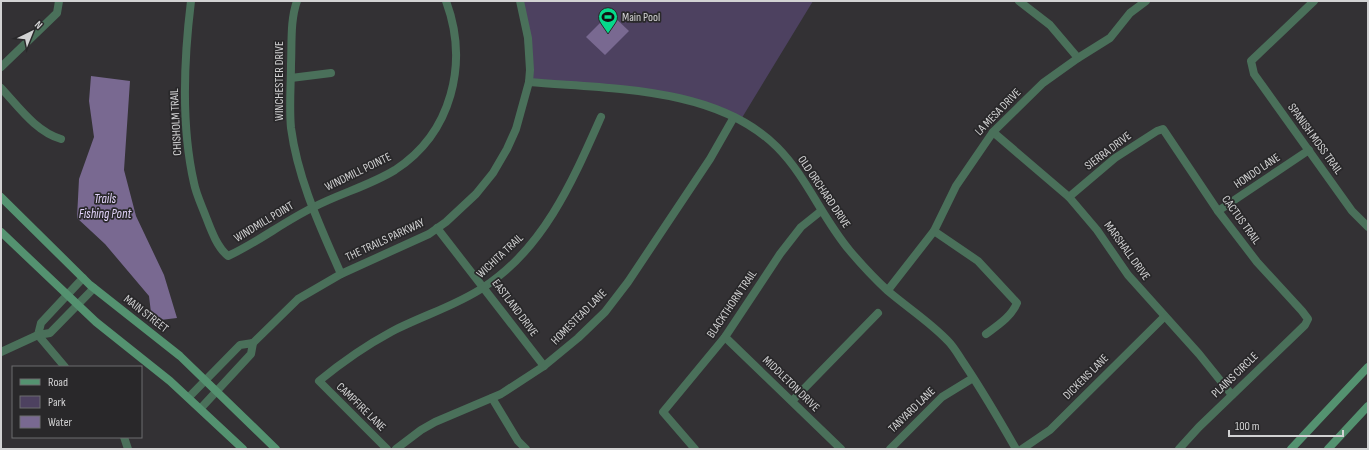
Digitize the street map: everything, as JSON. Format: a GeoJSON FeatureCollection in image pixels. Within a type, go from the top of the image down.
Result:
{"type":"FeatureCollection","features":[{"type":"Feature","properties":{"kind":"main road","name":"MAIN STREET"},"geometry":{"type":"LineString","coordinates":[[1,197],[83,278],[180,356],[276,449]]}},
{"type":"Feature","properties":{"kind":"main road"},"geometry":{"type":"LineString","coordinates":[[1,232],[78,306],[189,397],[243,449]]}},
{"type":"Feature","properties":{"kind":"main road"},"geometry":{"type":"LineString","coordinates":[[1291,449],[1368,367]]}},
{"type":"Feature","properties":{"kind":"main road"},"geometry":{"type":"LineString","coordinates":[[1328,449],[1368,406]]}},
{"type":"Feature","properties":{"kind":"street","name":"CHISHOLM TRAIL"},"geometry":{"type":"LineString","coordinates":[[191,1],[186,80],[187,143],[194,184],[215,238],[223,253],[228,256]]}},
{"type":"Feature","properties":{"kind":"street","name":"WINCHESTER DRIVE"},"geometry":{"type":"LineString","coordinates":[[297,1],[292,22],[291,128],[300,172],[312,208],[341,274]]}},
{"type":"Feature","properties":{"kind":"street","name":"WINDMILL POINTE"},"geometry":{"type":"LineString","coordinates":[[312,208],[394,170],[418,150],[438,122],[452,93],[457,65],[457,44],[453,20],[446,1]]}},
{"type":"Feature","properties":{"kind":"street","name":"THE TRAILS PARKWAY"},"geometry":{"type":"LineString","coordinates":[[189,397],[240,345],[252,342],[298,299],[341,274],[429,234],[460,210],[493,173],[516,129],[529,82],[530,70],[528,38],[520,1]]}},
{"type":"Feature","properties":{"kind":"street"},"geometry":{"type":"LineString","coordinates":[[1019,1],[1050,25],[1078,58]]}},
{"type":"Feature","properties":{"kind":"street","name":"LA MESA DRIVE"},"geometry":{"type":"LineString","coordinates":[[888,290],[934,231],[956,186],[993,132],[1043,83],[1078,58],[1110,38],[1130,13],[1146,1]]}},
{"type":"Feature","properties":{"kind":"street","name":"SPANISH MOSS TRAIL"},"geometry":{"type":"LineString","coordinates":[[1314,1],[1251,61],[1254,74],[1352,211],[1368,226]]}},
{"type":"Feature","properties":{"kind":"street"},"geometry":{"type":"LineString","coordinates":[[1,66],[56,13],[59,2]]}},
{"type":"Feature","properties":{"kind":"street"},"geometry":{"type":"LineString","coordinates":[[291,78],[331,73]]}},
{"type":"Feature","properties":{"kind":"street","name":"OLD ORCHARD DRIVE"},"geometry":{"type":"LineString","coordinates":[[529,82],[662,94],[710,106],[734,117],[756,130],[776,146],[800,174],[821,211],[849,250],[888,290],[925,319],[950,343],[1016,449]]}},
{"type":"Feature","properties":{"kind":"street"},"geometry":{"type":"LineString","coordinates":[[1,88],[40,129],[52,137],[61,139]]}},
{"type":"Feature","properties":{"kind":"street","name":"WICHITA TRAIL"},"geometry":{"type":"LineString","coordinates":[[319,382],[340,364],[391,332],[484,287],[529,247],[551,217],[576,174],[601,117]]}},
{"type":"Feature","properties":{"kind":"street","name":"HOMESTEAD LANE"},"geometry":{"type":"LineString","coordinates":[[396,449],[421,430],[435,422],[492,398],[520,383],[544,366],[578,338],[605,312],[628,282],[710,159],[734,117]]}},
{"type":"Feature","properties":{"kind":"street","name":"SIERRA DRIVE"},"geometry":{"type":"LineString","coordinates":[[1069,197],[1115,158],[1157,131],[1163,129]]}},
{"type":"Feature","properties":{"kind":"street","name":"CACTUS TRAIL"},"geometry":{"type":"LineString","coordinates":[[1163,129],[1218,211],[1257,262],[1308,319]]}},
{"type":"Feature","properties":{"kind":"street","name":"MARSHALL DRIVE"},"geometry":{"type":"LineString","coordinates":[[993,132],[1069,197],[1097,230],[1128,275],[1164,317],[1199,354],[1232,395]]}},
{"type":"Feature","properties":{"kind":"street","name":"HONDO LANE"},"geometry":{"type":"LineString","coordinates":[[1218,211],[1309,150]]}},
{"type":"Feature","properties":{"kind":"street","name":"WINDMILL POINT"},"geometry":{"type":"LineString","coordinates":[[228,256],[312,208]]}},
{"type":"Feature","properties":{"kind":"street","name":"BLACKTHORN TRAIL"},"geometry":{"type":"LineString","coordinates":[[694,449],[663,412],[725,337],[780,254],[801,228],[821,211]]}},
{"type":"Feature","properties":{"kind":"street","name":"EASTLAND DRIVE"},"geometry":{"type":"LineString","coordinates":[[437,228],[544,366]]}},
{"type":"Feature","properties":{"kind":"street"},"geometry":{"type":"LineString","coordinates":[[934,231],[978,261],[1016,303],[1014,309],[1003,322],[986,334]]}},
{"type":"Feature","properties":{"kind":"street"},"geometry":{"type":"LineString","coordinates":[[38,335],[41,323],[83,278]]}},
{"type":"Feature","properties":{"kind":"street"},"geometry":{"type":"LineString","coordinates":[[1,352],[38,335],[50,333],[94,288]]}},
{"type":"Feature","properties":{"kind":"street"},"geometry":{"type":"LineString","coordinates":[[792,401],[878,313]]}},
{"type":"Feature","properties":{"kind":"street","name":"DICKENS LANE"},"geometry":{"type":"LineString","coordinates":[[1022,449],[1050,430],[1164,317]]}},
{"type":"Feature","properties":{"kind":"street","name":"PLAINS CIRCLE"},"geometry":{"type":"LineString","coordinates":[[1179,449],[1199,426],[1305,325],[1308,319]]}},
{"type":"Feature","properties":{"kind":"street"},"geometry":{"type":"LineString","coordinates":[[38,335],[64,366]]}},
{"type":"Feature","properties":{"kind":"street","name":"MIDDLETON DRIVE"},"geometry":{"type":"LineString","coordinates":[[725,337],[840,449]]}},
{"type":"Feature","properties":{"kind":"street","name":"THE TRAILS PARKWAY"},"geometry":{"type":"LineString","coordinates":[[201,408],[251,354],[252,342]]}},
{"type":"Feature","properties":{"kind":"street","name":"TANYARD LANE"},"geometry":{"type":"LineString","coordinates":[[890,449],[942,397],[973,378]]}},
{"type":"Feature","properties":{"kind":"street","name":"CAMPFIRE LANE"},"geometry":{"type":"LineString","coordinates":[[319,382],[387,449]]}},
{"type":"Feature","properties":{"kind":"street"},"geometry":{"type":"LineString","coordinates":[[492,398],[518,441],[526,449]]}},
{"type":"Feature","properties":{"kind":"street"},"geometry":{"type":"LineString","coordinates":[[124,438],[128,449]]}},
{"type":"Feature","properties":{"kind":"green space"},"geometry":{"type":"Polygon","coordinates":[[[520,1],[813,1],[740,121],[684,99],[529,82],[520,1]]]}},
{"type":"Feature","properties":{"kind":"water","name":"Main Pool"},"geometry":{"type":"Polygon","coordinates":[[[610,13],[629,31],[605,55],[586,37],[610,13]]]}},
{"type":"Feature","properties":{"kind":"water","name":"Trails Fishing Pont"},"geometry":{"type":"Polygon","coordinates":[[[91,76],[130,81],[124,170],[136,216],[164,275],[177,318],[152,321],[149,296],[105,244],[77,218],[79,179],[94,137],[89,101],[91,76]]]}},
{"type":"Feature","properties":{"kind":"place","name":"Main Pool"},"geometry":{"type":"Point","coordinates":[608,34]}}]}
